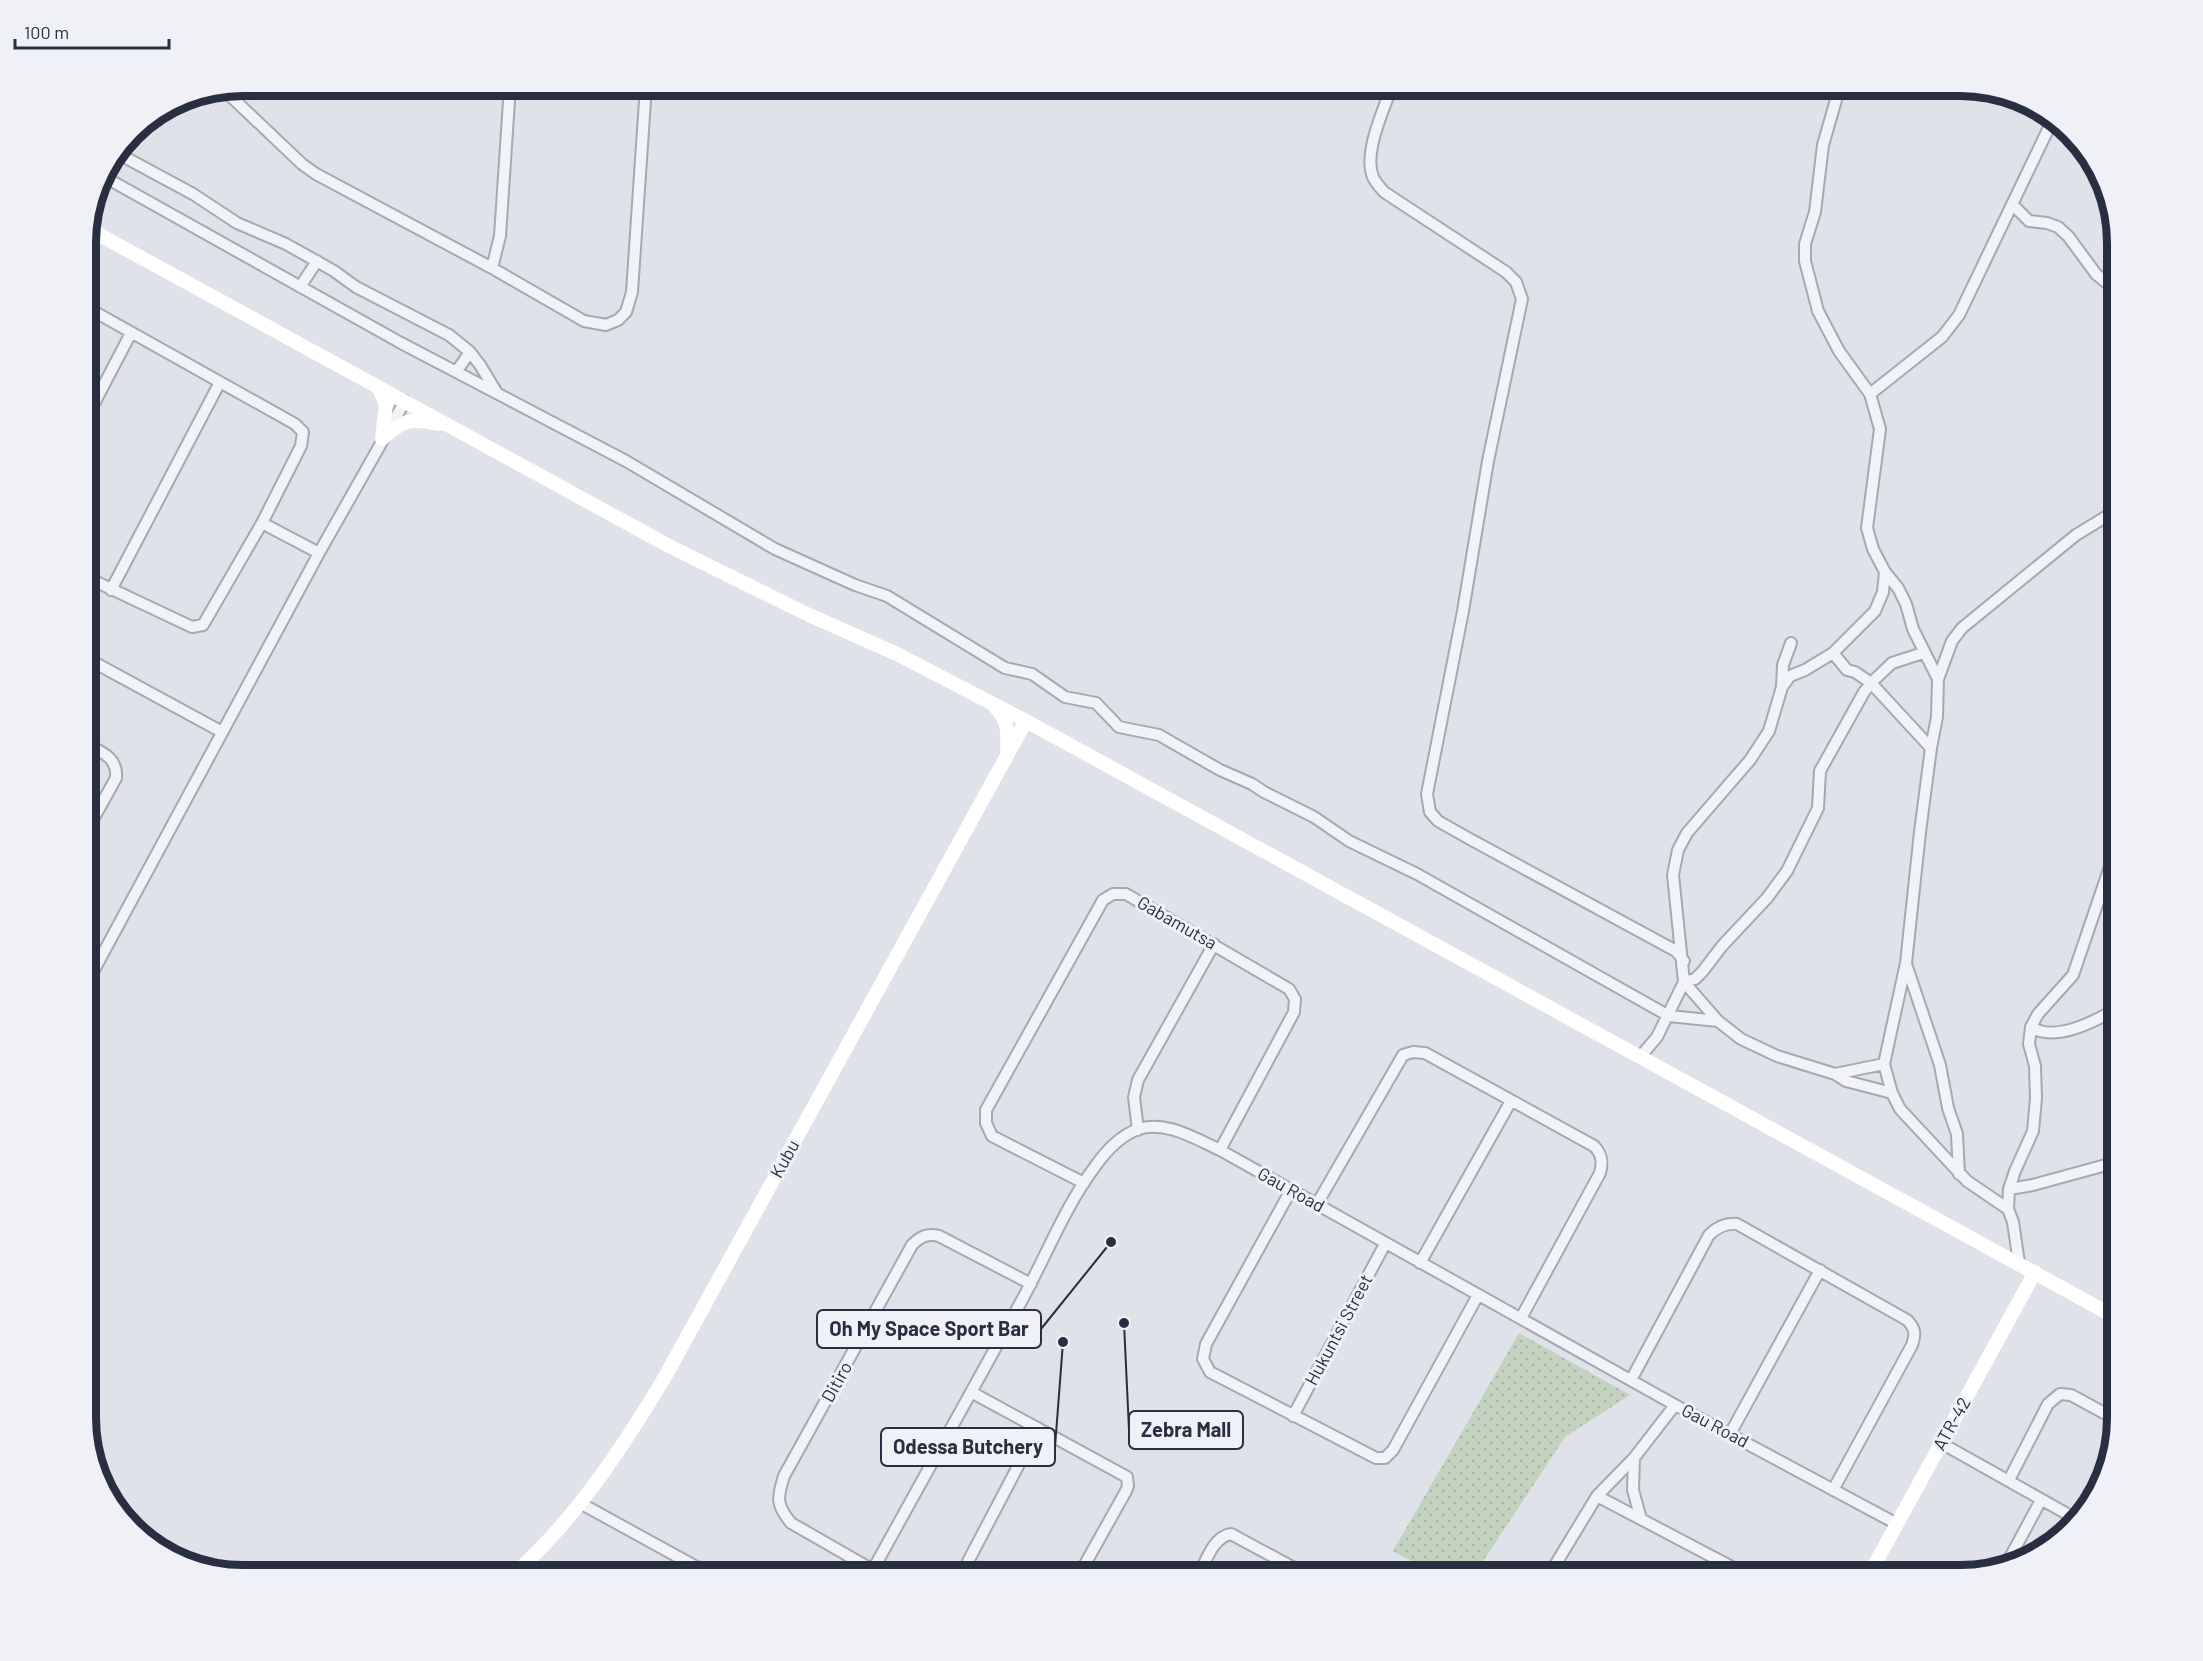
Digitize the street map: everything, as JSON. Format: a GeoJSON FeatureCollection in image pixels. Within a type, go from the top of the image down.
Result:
{"type":"FeatureCollection","features":[{"type":"Feature","properties":{"kind":"main road"},"geometry":{"type":"LineString","coordinates":[[96,233],[669,546],[809,615],[897,654],[1026,721],[2107,1311]]}},
{"type":"Feature","properties":{"kind":"main road"},"geometry":{"type":"LineString","coordinates":[[378,387],[386,404],[382,439]]}},
{"type":"Feature","properties":{"kind":"main road"},"geometry":{"type":"LineString","coordinates":[[382,439],[398,425],[410,420],[450,426]]}},
{"type":"Feature","properties":{"kind":"main road"},"geometry":{"type":"LineString","coordinates":[[993,704],[1005,718],[1008,735],[1007,754]]}},
{"type":"Feature","properties":{"kind":"main road","name":"Kubu"},"geometry":{"type":"LineString","coordinates":[[523,1565],[544,1545],[608,1467],[666,1375],[1026,721]]}},
{"type":"Feature","properties":{"kind":"main road","name":"ATR-42"},"geometry":{"type":"LineString","coordinates":[[1874,1565],[2035,1272]]}},
{"type":"Feature","properties":{"kind":"street"},"geometry":{"type":"LineString","coordinates":[[492,268],[500,236],[509,96]]}},
{"type":"Feature","properties":{"kind":"street"},"geometry":{"type":"LineString","coordinates":[[231,97],[302,164],[316,174],[492,268],[584,321],[606,325],[618,320],[626,312],[632,292],[644,96]]}},
{"type":"Feature","properties":{"kind":"street"},"geometry":{"type":"LineString","coordinates":[[1389,96],[1374,139],[1371,157],[1372,176],[1384,192],[1506,272],[1516,282],[1522,299],[1488,461],[1463,611],[1427,794],[1430,812],[1438,821],[1467,838],[1676,951],[1684,961]]}},
{"type":"Feature","properties":{"kind":"street"},"geometry":{"type":"LineString","coordinates":[[1837,96],[1823,145],[1815,212],[1805,244],[1805,261],[1818,311],[1839,351],[1870,394],[1880,429],[1867,528],[1873,549],[1885,572],[1898,588],[1923,653],[1938,679]]}},
{"type":"Feature","properties":{"kind":"street"},"geometry":{"type":"LineString","coordinates":[[1870,394],[1942,337],[1959,315],[2050,126]]}},
{"type":"Feature","properties":{"kind":"street"},"geometry":{"type":"LineString","coordinates":[[124,157],[185,190],[237,223],[286,244],[356,287],[449,335],[470,352],[497,394]]}},
{"type":"Feature","properties":{"kind":"street"},"geometry":{"type":"LineString","coordinates":[[110,180],[456,372],[626,461],[775,549],[855,585],[887,596],[1005,668],[1032,674],[1065,697],[1096,703],[1119,727],[1159,735],[1220,770],[1252,784],[1331,827],[1349,840],[1417,874],[1669,1016],[1718,1021]]}},
{"type":"Feature","properties":{"kind":"street"},"geometry":{"type":"LineString","coordinates":[[2012,204],[2029,221],[2058,227],[2096,274],[2107,282]]}},
{"type":"Feature","properties":{"kind":"street"},"geometry":{"type":"LineString","coordinates":[[300,287],[317,261]]}},
{"type":"Feature","properties":{"kind":"street"},"geometry":{"type":"LineString","coordinates":[[96,314],[295,424],[303,432],[301,446],[262,523],[206,622],[192,627],[96,582]]}},
{"type":"Feature","properties":{"kind":"street"},"geometry":{"type":"LineString","coordinates":[[96,400],[131,333]]}},
{"type":"Feature","properties":{"kind":"street"},"geometry":{"type":"LineString","coordinates":[[456,372],[470,352]]}},
{"type":"Feature","properties":{"kind":"street"},"geometry":{"type":"LineString","coordinates":[[111,590],[220,382]]}},
{"type":"Feature","properties":{"kind":"street"},"geometry":{"type":"LineString","coordinates":[[96,954],[405,401]]}},
{"type":"Feature","properties":{"kind":"street"},"geometry":{"type":"LineString","coordinates":[[2008,1209],[1966,1181],[1900,1109],[1892,1093],[1884,1064],[1906,963],[1931,748],[1937,717],[1938,679],[1952,641],[1962,628],[2076,536],[2107,517]]}},
{"type":"Feature","properties":{"kind":"street"},"geometry":{"type":"LineString","coordinates":[[262,523],[319,553]]}},
{"type":"Feature","properties":{"kind":"street"},"geometry":{"type":"LineString","coordinates":[[1782,687],[1790,676],[1833,653],[1875,611],[1883,592],[1885,572]]}},
{"type":"Feature","properties":{"kind":"street"},"geometry":{"type":"LineString","coordinates":[[1640,1057],[1657,1037],[1684,982],[1684,961],[1673,875],[1678,850],[1687,833],[1750,760],[1769,731],[1782,687],[1783,664],[1791,643]]}},
{"type":"Feature","properties":{"kind":"street"},"geometry":{"type":"LineString","coordinates":[[1833,653],[1847,670],[1855,672],[1871,684],[1931,748]]}},
{"type":"Feature","properties":{"kind":"street"},"geometry":{"type":"LineString","coordinates":[[1684,982],[1695,979],[1703,971],[1722,946],[1767,898],[1787,871],[1818,808],[1820,771],[1864,692],[1892,663],[1923,653]]}},
{"type":"Feature","properties":{"kind":"street"},"geometry":{"type":"LineString","coordinates":[[96,663],[222,732]]}},
{"type":"Feature","properties":{"kind":"street"},"geometry":{"type":"LineString","coordinates":[[96,749],[114,761],[116,778],[96,814]]}},
{"type":"Feature","properties":{"kind":"street"},"geometry":{"type":"LineString","coordinates":[[2019,1263],[2013,1222],[2008,1209],[2009,1189],[2033,1131],[2036,1098],[2035,1066],[2029,1044],[2031,1027],[2037,1014],[2073,975],[2107,878]]}},
{"type":"Feature","properties":{"kind":"street","name":"Gabamutsa"},"geometry":{"type":"LineString","coordinates":[[1084,1183],[992,1136],[986,1123],[986,1110],[1103,900],[1113,894],[1126,894],[1214,944],[1289,989],[1295,999],[1294,1012],[1220,1150]]}},
{"type":"Feature","properties":{"kind":"street"},"geometry":{"type":"LineString","coordinates":[[1138,1130],[1134,1097],[1138,1080],[1214,944]]}},
{"type":"Feature","properties":{"kind":"street"},"geometry":{"type":"LineString","coordinates":[[1906,963],[1940,1065],[1948,1108],[1957,1134],[1959,1174]]}},
{"type":"Feature","properties":{"kind":"street"},"geometry":{"type":"LineString","coordinates":[[1684,982],[1718,1021],[1742,1039],[1777,1056],[1835,1074],[1846,1081],[1892,1093]]}},
{"type":"Feature","properties":{"kind":"street"},"geometry":{"type":"LineString","coordinates":[[2031,1027],[2046,1033],[2071,1029],[2084,1026],[2107,1014]]}},
{"type":"Feature","properties":{"kind":"street"},"geometry":{"type":"LineString","coordinates":[[1317,1204],[1403,1056],[1413,1052],[1425,1053],[1594,1146],[1600,1151],[1602,1159],[1600,1173],[1521,1318]]}},
{"type":"Feature","properties":{"kind":"street"},"geometry":{"type":"LineString","coordinates":[[1835,1074],[1884,1064]]}},
{"type":"Feature","properties":{"kind":"street"},"geometry":{"type":"LineString","coordinates":[[1420,1263],[1510,1101]]}},
{"type":"Feature","properties":{"kind":"street","name":"Gau Road"},"geometry":{"type":"LineString","coordinates":[[876,1565],[1084,1183],[1106,1153],[1119,1140],[1138,1130],[1167,1128],[1220,1150],[1675,1406],[1897,1524]]}},
{"type":"Feature","properties":{"kind":"street"},"geometry":{"type":"LineString","coordinates":[[2009,1189],[2107,1165]]}},
{"type":"Feature","properties":{"kind":"street"},"geometry":{"type":"LineString","coordinates":[[1291,1190],[1206,1344],[1203,1359],[1210,1371],[1376,1458],[1385,1458],[1393,1450],[1478,1295]]}},
{"type":"Feature","properties":{"kind":"street"},"geometry":{"type":"LineString","coordinates":[[1631,1380],[1709,1235],[1729,1223],[1737,1224],[1914,1326],[1912,1345],[1833,1490]]}},
{"type":"Feature","properties":{"kind":"street","name":"Ditiro"},"geometry":{"type":"LineString","coordinates":[[859,1565],[791,1524],[778,1502],[784,1476],[912,1245],[924,1236],[933,1234],[1031,1284]]}},
{"type":"Feature","properties":{"kind":"street","name":"Hukuntsi Street"},"geometry":{"type":"LineString","coordinates":[[1293,1416],[1385,1244]]}},
{"type":"Feature","properties":{"kind":"street"},"geometry":{"type":"LineString","coordinates":[[1730,1434],[1820,1270]]}},
{"type":"Feature","properties":{"kind":"street"},"geometry":{"type":"LineString","coordinates":[[971,1392],[1124,1474],[1129,1481],[1126,1491],[1085,1565]]}},
{"type":"Feature","properties":{"kind":"street"},"geometry":{"type":"LineString","coordinates":[[2008,1480],[2048,1404],[2060,1394],[2071,1395],[2107,1415]]}},
{"type":"Feature","properties":{"kind":"street"},"geometry":{"type":"LineString","coordinates":[[1555,1565],[1598,1496],[1634,1458],[1675,1406]]}},
{"type":"Feature","properties":{"kind":"street"},"geometry":{"type":"LineString","coordinates":[[966,1565],[1038,1428]]}},
{"type":"Feature","properties":{"kind":"street"},"geometry":{"type":"LineString","coordinates":[[1941,1443],[2070,1516]]}},
{"type":"Feature","properties":{"kind":"street"},"geometry":{"type":"LineString","coordinates":[[1634,1458],[1634,1490],[1641,1519]]}},
{"type":"Feature","properties":{"kind":"street"},"geometry":{"type":"LineString","coordinates":[[1598,1496],[1728,1565]]}},
{"type":"Feature","properties":{"kind":"street"},"geometry":{"type":"LineString","coordinates":[[2011,1556],[2041,1500]]}},
{"type":"Feature","properties":{"kind":"street"},"geometry":{"type":"LineString","coordinates":[[580,1503],[693,1565]]}},
{"type":"Feature","properties":{"kind":"street"},"geometry":{"type":"LineString","coordinates":[[1204,1565],[1217,1541],[1231,1534],[1288,1565]]}},
{"type":"Feature","properties":{"kind":"green space"},"geometry":{"type":"Polygon","coordinates":[[[1519,1333],[1630,1395],[1565,1437],[1481,1565],[1419,1565],[1393,1551],[1519,1333]]]}},
{"type":"Feature","properties":{"kind":"place","name":"Oh My Space Sport Bar"},"geometry":{"type":"Point","coordinates":[1111,1242]}},
{"type":"Feature","properties":{"kind":"place","name":"Zebra Mall"},"geometry":{"type":"Point","coordinates":[1124,1323]}},
{"type":"Feature","properties":{"kind":"place","name":"Odessa Butchery"},"geometry":{"type":"Point","coordinates":[1063,1342]}}]}
